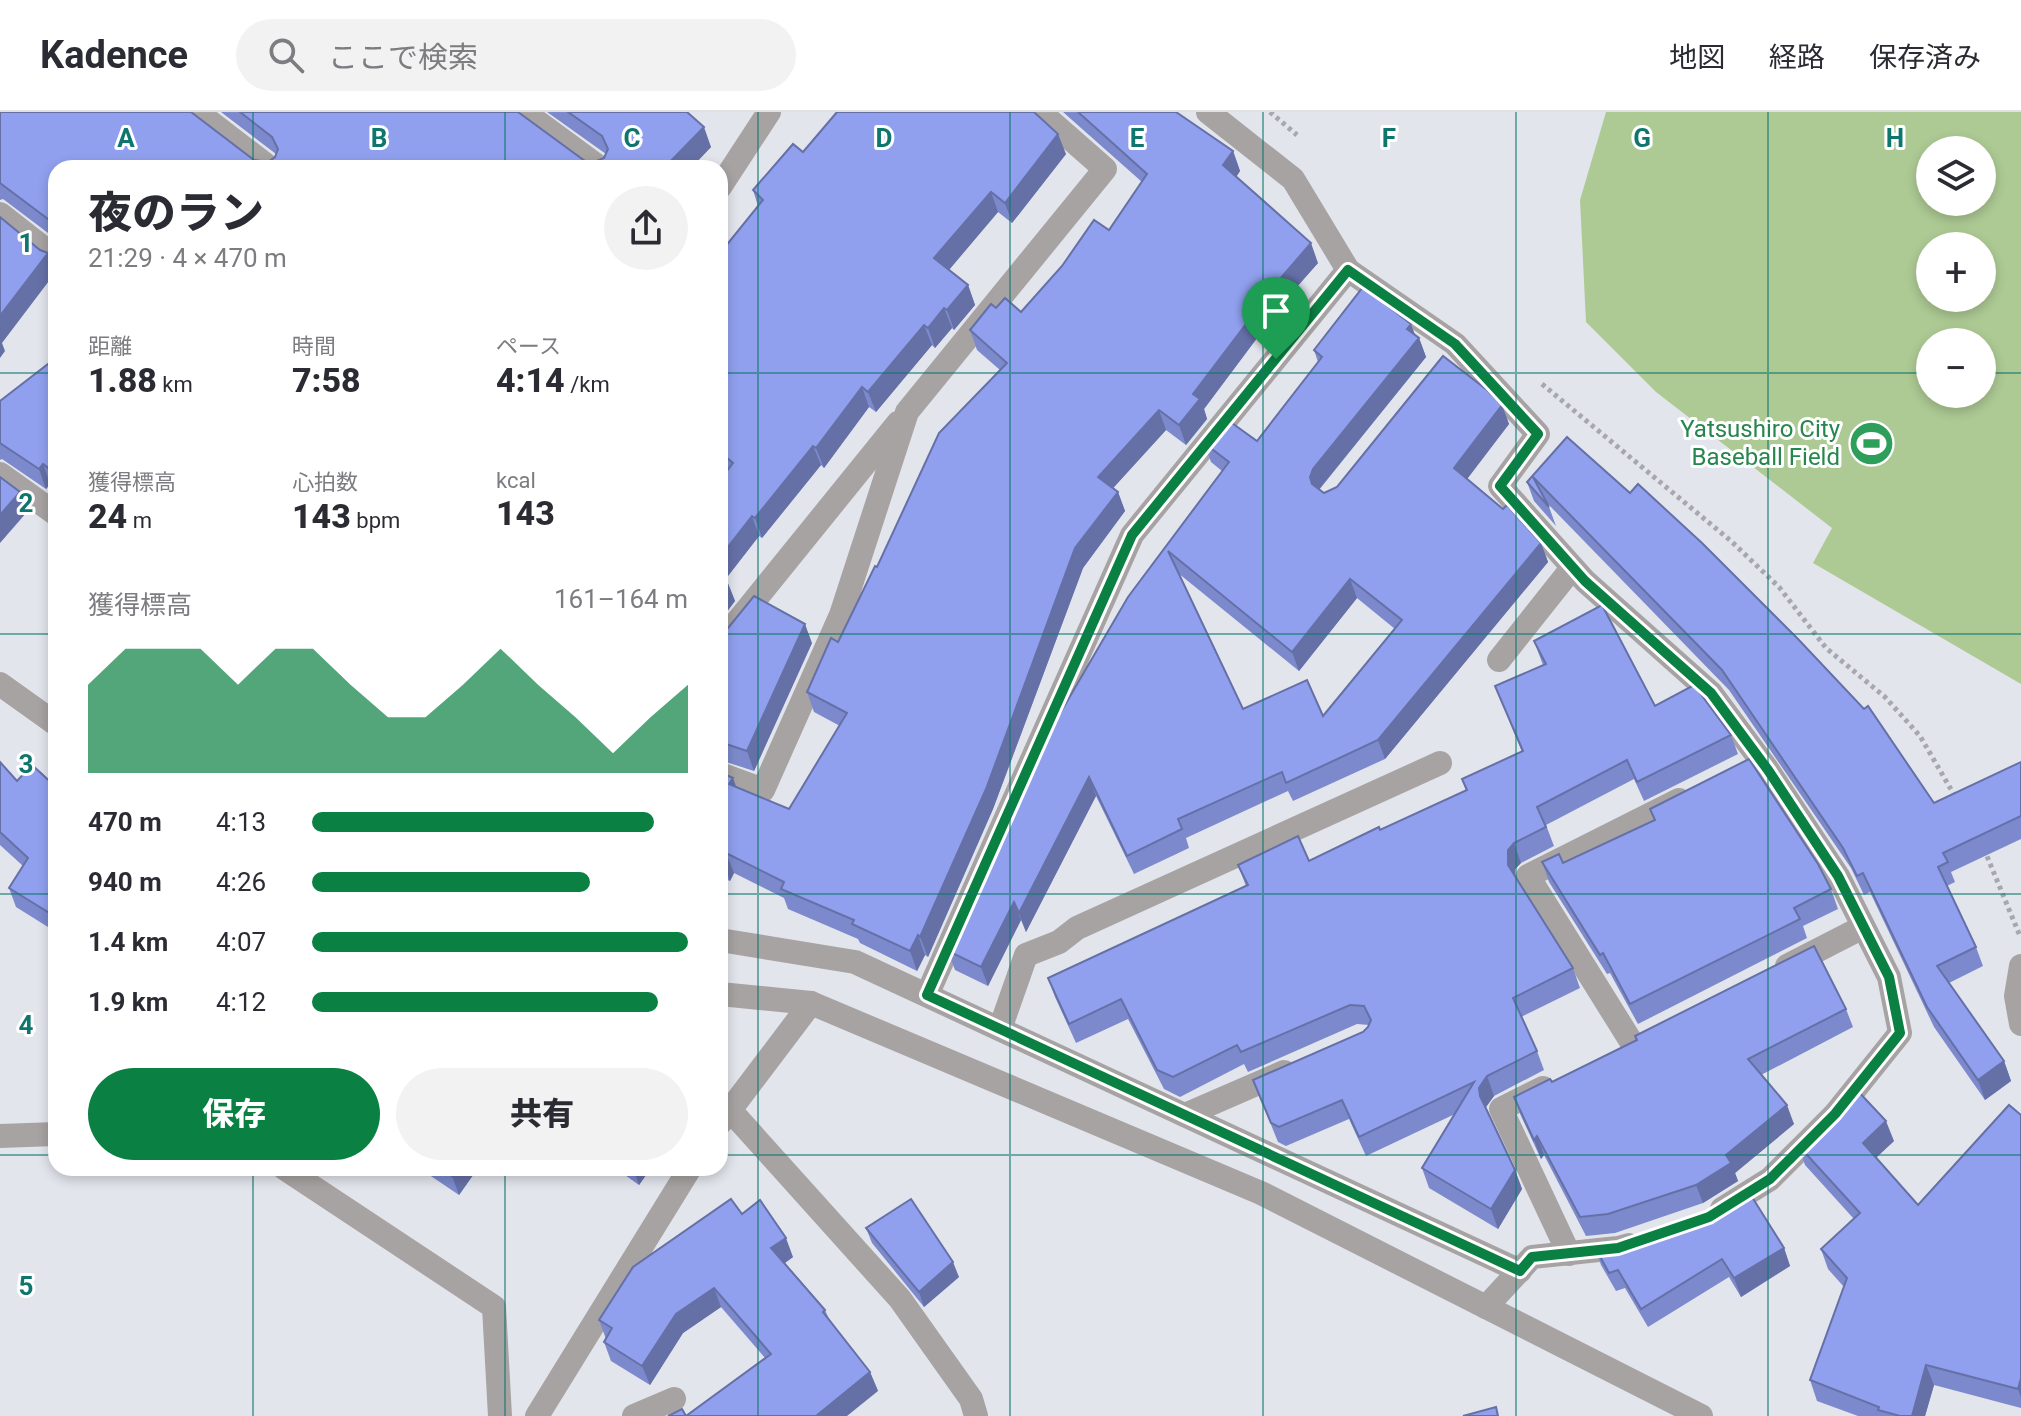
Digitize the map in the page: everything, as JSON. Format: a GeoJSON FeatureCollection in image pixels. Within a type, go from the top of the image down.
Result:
{"type":"FeatureCollection","features":[{"type":"Feature","properties":{"kind":"street"},"geometry":{"type":"LineString","coordinates":[[197,112],[260,160]]}},
{"type":"Feature","properties":{"kind":"street"},"geometry":{"type":"LineString","coordinates":[[524,112],[589,160]]}},
{"type":"Feature","properties":{"kind":"street"},"geometry":{"type":"LineString","coordinates":[[728,175],[769,112]]}},
{"type":"Feature","properties":{"kind":"street"},"geometry":{"type":"LineString","coordinates":[[728,633],[1105,169],[1040,112]]}},
{"type":"Feature","properties":{"kind":"street"},"geometry":{"type":"LineString","coordinates":[[1208,112],[1293,179],[1348,270],[1455,344],[1538,434],[1500,486],[1572,568],[1711,693],[1753,763],[1838,876],[1889,977],[1900,1033],[1835,1114],[1770,1179],[1709,1217],[1696,1221]]}},
{"type":"Feature","properties":{"kind":"street"},"geometry":{"type":"LineString","coordinates":[[0,214],[48,252]]}},
{"type":"Feature","properties":{"kind":"street"},"geometry":{"type":"LineString","coordinates":[[927,995],[1132,535],[1348,270]]}},
{"type":"Feature","properties":{"kind":"street"},"geometry":{"type":"LineString","coordinates":[[1436,367],[1455,344]]}},
{"type":"Feature","properties":{"kind":"street"},"geometry":{"type":"LineString","coordinates":[[728,777],[763,790],[841,615],[907,412]]}},
{"type":"Feature","properties":{"kind":"street"},"geometry":{"type":"LineString","coordinates":[[0,474],[48,508]]}},
{"type":"Feature","properties":{"kind":"street"},"geometry":{"type":"LineString","coordinates":[[1499,660],[1572,568]]}},
{"type":"Feature","properties":{"kind":"street"},"geometry":{"type":"LineString","coordinates":[[0,684],[48,718]]}},
{"type":"Feature","properties":{"kind":"street"},"geometry":{"type":"LineString","coordinates":[[1000,1029],[1026,955],[1059,942],[1077,928],[1440,763]]}},
{"type":"Feature","properties":{"kind":"street"},"geometry":{"type":"LineString","coordinates":[[1632,1043],[1528,876],[1705,787]]}},
{"type":"Feature","properties":{"kind":"street"},"geometry":{"type":"LineString","coordinates":[[1768,975],[1863,927]]}},
{"type":"Feature","properties":{"kind":"street"},"geometry":{"type":"LineString","coordinates":[[728,941],[855,962],[1520,1271]]}},
{"type":"Feature","properties":{"kind":"street"},"geometry":{"type":"LineString","coordinates":[[2021,966],[2016,996],[2021,1024]]}},
{"type":"Feature","properties":{"kind":"street"},"geometry":{"type":"LineString","coordinates":[[728,995],[811,1003],[1261,1193],[1701,1416]]}},
{"type":"Feature","properties":{"kind":"street"},"geometry":{"type":"LineString","coordinates":[[728,1113],[811,1003]]}},
{"type":"Feature","properties":{"kind":"street"},"geometry":{"type":"LineString","coordinates":[[1606,1057],[1659,1030]]}},
{"type":"Feature","properties":{"kind":"street"},"geometry":{"type":"LineString","coordinates":[[1185,1115],[1309,1062]]}},
{"type":"Feature","properties":{"kind":"street"},"geometry":{"type":"LineString","coordinates":[[1566,1076],[1501,1109],[1569,1254]]}},
{"type":"Feature","properties":{"kind":"street"},"geometry":{"type":"LineString","coordinates":[[728,1120],[900,1299],[971,1399],[976,1416]]}},
{"type":"Feature","properties":{"kind":"street"},"geometry":{"type":"LineString","coordinates":[[0,1136],[48,1134]]}},
{"type":"Feature","properties":{"kind":"street"},"geometry":{"type":"LineString","coordinates":[[296,1176],[494,1307],[500,1416]]}},
{"type":"Feature","properties":{"kind":"street"},"geometry":{"type":"LineString","coordinates":[[537,1416],[685,1176]]}},
{"type":"Feature","properties":{"kind":"street"},"geometry":{"type":"LineString","coordinates":[[1486,1307],[1532,1257],[1618,1248],[1657,1235]]}},
{"type":"Feature","properties":{"kind":"street"},"geometry":{"type":"LineString","coordinates":[[634,1416],[674,1399]]}},
{"type":"Feature","properties":{"kind":"path"},"geometry":{"type":"LineString","coordinates":[[1270,112],[1304,141]]}},
{"type":"Feature","properties":{"kind":"path"},"geometry":{"type":"LineString","coordinates":[[1539,382],[1731,541],[1779,587],[1826,648],[1885,697],[1920,736],[1961,808]]}},
{"type":"Feature","properties":{"kind":"path"},"geometry":{"type":"LineString","coordinates":[[1982,847],[2021,938]]}},
{"type":"Feature","properties":{"kind":"green space","name":"Yatsushiro City Baseball Field"},"geometry":{"type":"Polygon","coordinates":[[[1606,112],[2021,112],[2021,684],[1813,563],[1832,528],[1656,392],[1586,322],[1580,200],[1606,112]]]}},
{"type":"Feature","properties":{"kind":"building"},"geometry":{"type":"Polygon","coordinates":[[[0,112],[191,112],[254,160],[48,160],[48,219],[0,183],[0,112]]]}},
{"type":"Feature","properties":{"kind":"building"},"geometry":{"type":"Polygon","coordinates":[[[240,112],[518,112],[584,160],[271,160],[278,149],[272,137],[240,112]]]}},
{"type":"Feature","properties":{"kind":"building"},"geometry":{"type":"Polygon","coordinates":[[[568,112],[687,112],[704,127],[672,160],[599,160],[604,158],[608,149],[602,136],[568,112]]]}},
{"type":"Feature","properties":{"kind":"building"},"geometry":{"type":"Polygon","coordinates":[[[837,112],[1034,112],[1058,134],[1005,203],[991,192],[934,258],[968,285],[928,328],[924,325],[868,392],[862,387],[816,448],[813,446],[728,547],[728,470],[733,463],[728,459],[728,243],[763,200],[753,190],[793,144],[803,152],[837,112]]]}},
{"type":"Feature","properties":{"kind":"building"},"geometry":{"type":"Polygon","coordinates":[[[1078,112],[1176,112],[1233,151],[1223,165],[1311,243],[1193,394],[1200,399],[1179,425],[1159,410],[1098,477],[1118,492],[1075,548],[986,789],[920,937],[918,935],[910,951],[852,924],[854,920],[781,889],[784,882],[728,854],[728,776],[733,778],[729,784],[789,809],[847,713],[807,692],[831,638],[838,642],[877,567],[939,433],[1007,363],[970,330],[991,304],[996,308],[1005,298],[1021,312],[1062,266],[1094,220],[1109,230],[1147,174],[1078,112]]]}},
{"type":"Feature","properties":{"kind":"building"},"geometry":{"type":"Polygon","coordinates":[[[0,217],[48,253],[0,316],[0,217]]]}},
{"type":"Feature","properties":{"kind":"building"},"geometry":{"type":"Polygon","coordinates":[[[1363,287],[1411,324],[1407,329],[1419,338],[1313,469],[1310,477],[1312,484],[1324,493],[1337,487],[1443,356],[1502,405],[1454,468],[1503,509],[1507,505],[1541,543],[1378,740],[1286,783],[1282,772],[1178,819],[1182,829],[1127,856],[1089,777],[1019,913],[1014,902],[981,967],[948,951],[1034,758],[1128,597],[1229,462],[1204,443],[1225,418],[1257,441],[1322,357],[1314,350],[1363,287]],[[1168,551],[1243,709],[1307,680],[1323,716],[1402,620],[1350,579],[1292,652],[1168,551]]]}},
{"type":"Feature","properties":{"kind":"building"},"geometry":{"type":"Polygon","coordinates":[[[48,364],[48,468],[43,464],[39,469],[0,443],[0,401],[48,364]]]}},
{"type":"Feature","properties":{"kind":"building"},"geometry":{"type":"Polygon","coordinates":[[[1567,437],[1630,493],[1638,484],[1702,543],[1864,709],[1868,706],[1934,803],[2021,762],[2021,816],[1943,853],[1948,862],[1938,867],[1976,947],[1937,966],[2004,1061],[1978,1080],[1927,1007],[1863,873],[1857,876],[1843,848],[1722,670],[1533,477],[1549,507],[1527,482],[1567,437]]]}},
{"type":"Feature","properties":{"kind":"building"},"geometry":{"type":"Polygon","coordinates":[[[0,477],[20,492],[0,515],[0,477]]]}},
{"type":"Feature","properties":{"kind":"building"},"geometry":{"type":"Polygon","coordinates":[[[754,596],[805,624],[747,751],[728,745],[728,628],[754,596]]]}},
{"type":"Feature","properties":{"kind":"building"},"geometry":{"type":"Polygon","coordinates":[[[1602,605],[1655,706],[1694,685],[1731,735],[1637,782],[1627,760],[1537,807],[1546,827],[1514,843],[1508,850],[1508,865],[1573,968],[1513,998],[1537,1051],[1487,1076],[1479,1088],[1515,1170],[1491,1209],[1422,1168],[1474,1082],[1359,1137],[1342,1100],[1279,1127],[1271,1123],[1253,1080],[1363,1032],[1371,1020],[1364,1006],[1350,1005],[1241,1052],[1237,1045],[1173,1077],[1157,1070],[1121,999],[1069,1024],[1048,978],[1248,885],[1238,865],[1298,836],[1309,861],[1467,790],[1462,779],[1523,751],[1495,686],[1546,664],[1534,641],[1602,605]]]}},
{"type":"Feature","properties":{"kind":"building"},"geometry":{"type":"Polygon","coordinates":[[[1749,759],[1831,889],[1794,908],[1800,919],[1630,1004],[1603,953],[1600,955],[1542,862],[1559,854],[1563,863],[1655,820],[1650,809],[1749,759]]]}},
{"type":"Feature","properties":{"kind":"building"},"geometry":{"type":"Polygon","coordinates":[[[0,762],[17,781],[32,765],[48,780],[48,912],[9,888],[28,858],[0,832],[0,762]]]}},
{"type":"Feature","properties":{"kind":"building"},"geometry":{"type":"Polygon","coordinates":[[[1814,946],[1846,1009],[1748,1059],[1787,1105],[1726,1155],[1731,1163],[1696,1185],[1608,1214],[1580,1217],[1537,1136],[1534,1140],[1514,1097],[1637,1040],[1635,1036],[1814,946]]]}},
{"type":"Feature","properties":{"kind":"building"},"geometry":{"type":"Polygon","coordinates":[[[1855,1088],[1886,1121],[1863,1143],[1918,1205],[2009,1105],[2021,1115],[2021,1378],[2018,1389],[1926,1365],[1912,1416],[1900,1416],[1878,1410],[1879,1407],[1810,1380],[1847,1278],[1821,1249],[1860,1213],[1798,1145],[1855,1088]]]}},
{"type":"Feature","properties":{"kind":"building"},"geometry":{"type":"Polygon","coordinates":[[[1747,1189],[1784,1248],[1734,1278],[1722,1259],[1641,1309],[1618,1270],[1609,1273],[1595,1247],[1616,1244],[1707,1213],[1747,1189]]]}},
{"type":"Feature","properties":{"kind":"building"},"geometry":{"type":"Polygon","coordinates":[[[731,1199],[742,1214],[760,1200],[786,1238],[771,1248],[825,1310],[823,1312],[870,1372],[816,1416],[686,1416],[771,1354],[714,1288],[676,1314],[642,1366],[604,1342],[612,1328],[599,1320],[633,1267],[731,1199]]]}},
{"type":"Feature","properties":{"kind":"building"},"geometry":{"type":"Polygon","coordinates":[[[911,1199],[953,1262],[919,1292],[866,1228],[911,1199]]]}},
{"type":"Feature","properties":{"kind":"building"},"geometry":{"type":"Polygon","coordinates":[[[1496,1407],[1498,1416],[1463,1416],[1496,1407]]]}},
{"type":"Feature","properties":{"kind":"building"},"geometry":{"type":"Polygon","coordinates":[[[682,1409],[686,1416],[668,1416],[682,1409]]]}},
{"type":"Feature","properties":{"kind":"place","name":"Yatsushiro City Baseball Field"},"geometry":{"type":"Point","coordinates":[1871,443]}},
{"type":"Feature","properties":{"kind":"route"},"geometry":{"type":"LineString","coordinates":[[1348,270],[1455,344],[1538,434],[1500,486],[1585,581],[1711,693],[1768,770],[1838,876],[1889,977],[1900,1033],[1835,1114],[1770,1179],[1709,1217],[1618,1248],[1532,1257],[1520,1271],[927,995],[1132,535],[1276,359],[1348,270]]}}]}
